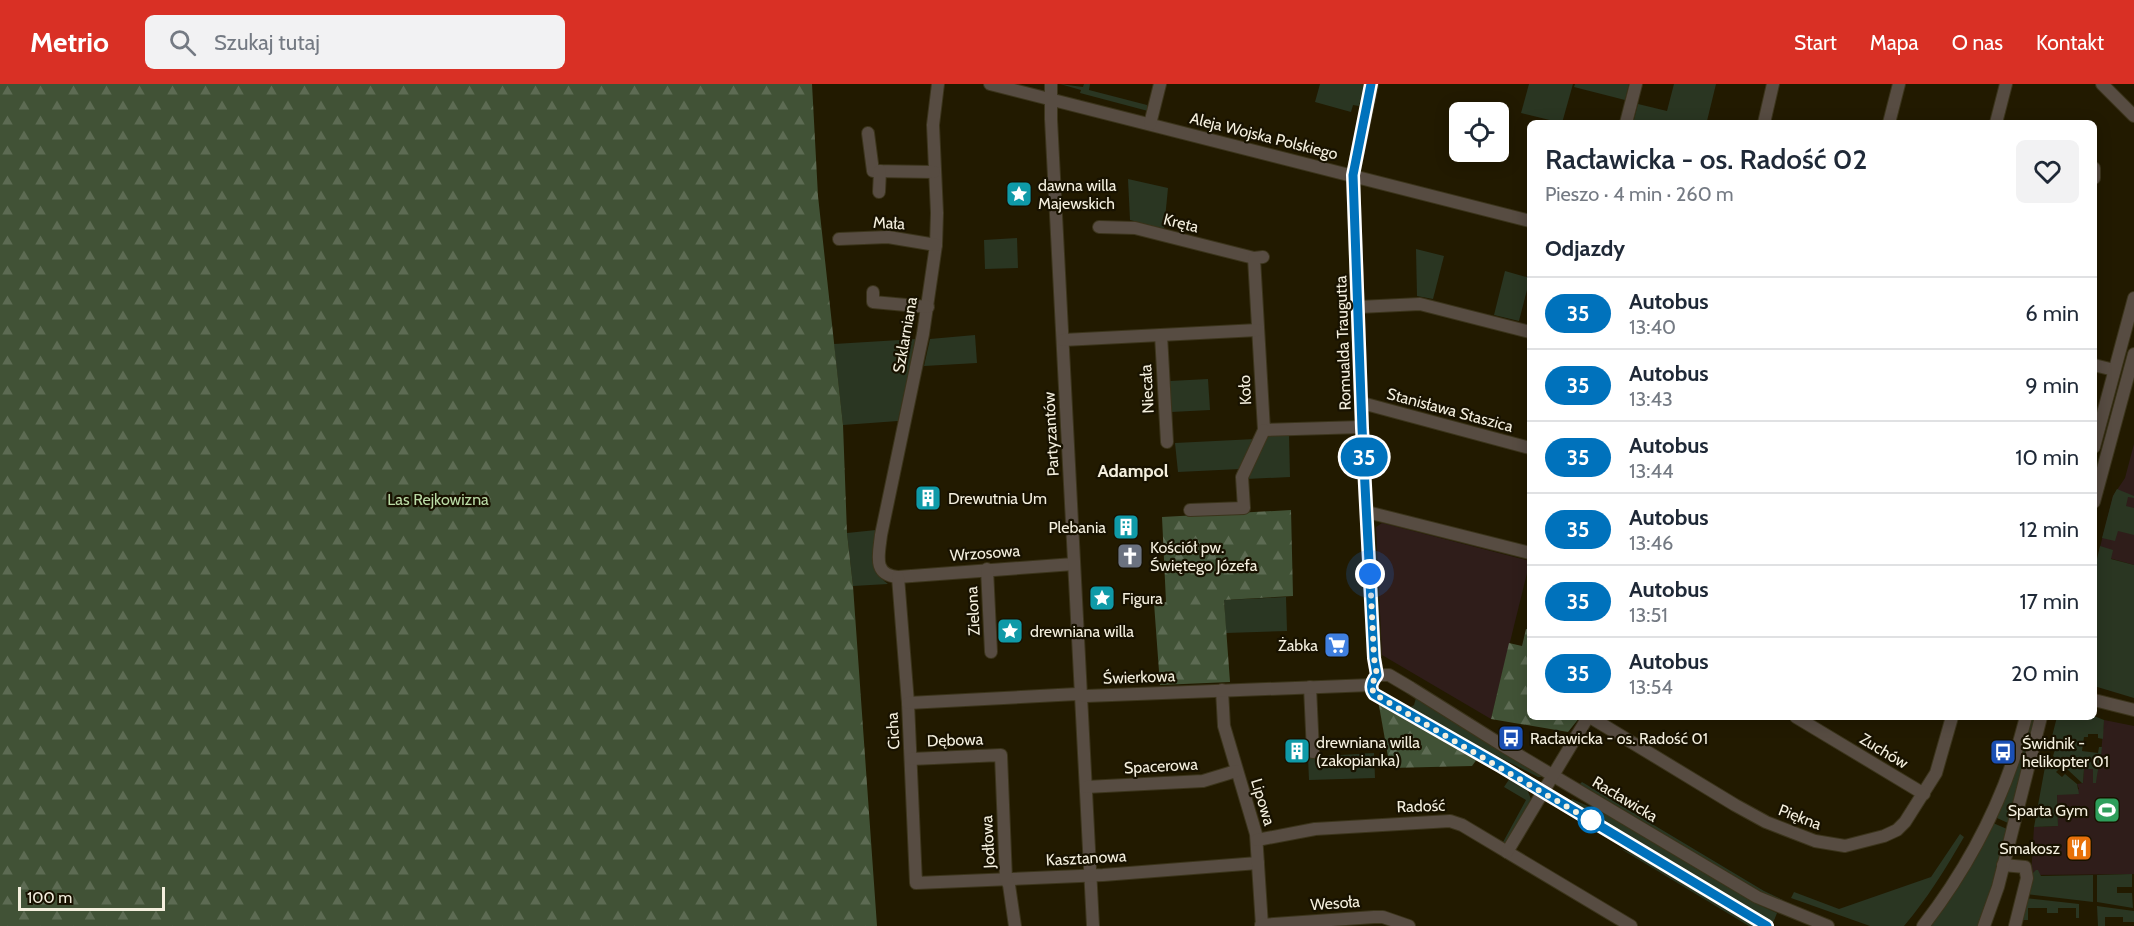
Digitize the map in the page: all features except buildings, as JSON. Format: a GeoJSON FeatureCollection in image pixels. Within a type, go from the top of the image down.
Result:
{"type":"FeatureCollection","features":[{"type":"Feature","properties":{"kind":"street","name":"Szklarniana"},"geometry":{"type":"LineString","coordinates":[[898,577],[888,576],[882,572],[879,555],[881,535],[928,307],[936,244],[933,125],[938,84]]}},
{"type":"Feature","properties":{"kind":"street","name":"Aleja Wojska Polskiego"},"geometry":{"type":"LineString","coordinates":[[990,84],[1527,220]]}},
{"type":"Feature","properties":{"kind":"street","name":"Partyzantów"},"geometry":{"type":"LineString","coordinates":[[1051,84],[1093,926]]}},
{"type":"Feature","properties":{"kind":"street"},"geometry":{"type":"LineString","coordinates":[[1150,124],[1160,84]]}},
{"type":"Feature","properties":{"kind":"street","name":"Romualda Traugutta"},"geometry":{"type":"LineString","coordinates":[[1371,84],[1353,175],[1374,680]]}},
{"type":"Feature","properties":{"kind":"street"},"geometry":{"type":"LineString","coordinates":[[1627,120],[1636,84]]}},
{"type":"Feature","properties":{"kind":"street"},"geometry":{"type":"LineString","coordinates":[[1765,120],[1773,84]]}},
{"type":"Feature","properties":{"kind":"street"},"geometry":{"type":"LineString","coordinates":[[1890,120],[1899,84]]}},
{"type":"Feature","properties":{"kind":"street"},"geometry":{"type":"LineString","coordinates":[[1997,120],[2006,84]]}},
{"type":"Feature","properties":{"kind":"street"},"geometry":{"type":"LineString","coordinates":[[2102,84],[2134,116]]}},
{"type":"Feature","properties":{"kind":"street"},"geometry":{"type":"LineString","coordinates":[[868,133],[873,171],[934,172]]}},
{"type":"Feature","properties":{"kind":"street"},"geometry":{"type":"LineString","coordinates":[[879,192],[880,171]]}},
{"type":"Feature","properties":{"kind":"street","name":"Kręta"},"geometry":{"type":"LineString","coordinates":[[1099,227],[1134,228],[1259,258]]}},
{"type":"Feature","properties":{"kind":"street","name":"Mała"},"geometry":{"type":"LineString","coordinates":[[839,239],[888,237],[936,244]]}},
{"type":"Feature","properties":{"kind":"street","name":"Koło"},"geometry":{"type":"LineString","coordinates":[[1259,258],[1258,330],[1264,430]]}},
{"type":"Feature","properties":{"kind":"street"},"geometry":{"type":"LineString","coordinates":[[873,292],[873,302],[928,307]]}},
{"type":"Feature","properties":{"kind":"street"},"geometry":{"type":"LineString","coordinates":[[2097,435],[2134,298]]}},
{"type":"Feature","properties":{"kind":"street"},"geometry":{"type":"LineString","coordinates":[[1359,307],[1420,304],[1527,331]]}},
{"type":"Feature","properties":{"kind":"street"},"geometry":{"type":"LineString","coordinates":[[1063,340],[1258,330]]}},
{"type":"Feature","properties":{"kind":"street","name":"Niecała"},"geometry":{"type":"LineString","coordinates":[[1161,335],[1167,442]]}},
{"type":"Feature","properties":{"kind":"street"},"geometry":{"type":"LineString","coordinates":[[2097,491],[2134,354]]}},
{"type":"Feature","properties":{"kind":"street"},"geometry":{"type":"LineString","coordinates":[[2097,365],[2114,370]]}},
{"type":"Feature","properties":{"kind":"street"},"geometry":{"type":"LineString","coordinates":[[2114,370],[2117,380],[2126,387]]}},
{"type":"Feature","properties":{"kind":"street","name":"Stanisława Staszica"},"geometry":{"type":"LineString","coordinates":[[1362,403],[1527,447]]}},
{"type":"Feature","properties":{"kind":"street"},"geometry":{"type":"LineString","coordinates":[[1190,510],[1244,508],[1242,477],[1264,430],[1362,428]]}},
{"type":"Feature","properties":{"kind":"street"},"geometry":{"type":"LineString","coordinates":[[1367,512],[1527,552]]}},
{"type":"Feature","properties":{"kind":"street","name":"Wrzosowa"},"geometry":{"type":"LineString","coordinates":[[898,577],[1074,564]]}},
{"type":"Feature","properties":{"kind":"street","name":"Zielona"},"geometry":{"type":"LineString","coordinates":[[987,569],[991,652]]}},
{"type":"Feature","properties":{"kind":"street","name":"Cicha"},"geometry":{"type":"LineString","coordinates":[[898,577],[908,703],[916,883]]}},
{"type":"Feature","properties":{"kind":"street","name":"Racławicka"},"geometry":{"type":"LineString","coordinates":[[1374,680],[1389,675],[1762,900],[1828,926]]}},
{"type":"Feature","properties":{"kind":"street"},"geometry":{"type":"LineString","coordinates":[[1374,680],[1374,694],[1767,926]]}},
{"type":"Feature","properties":{"kind":"street","name":"Świerkowa"},"geometry":{"type":"LineString","coordinates":[[908,703],[1066,694],[1310,687],[1374,680]]}},
{"type":"Feature","properties":{"kind":"street"},"geometry":{"type":"LineString","coordinates":[[1310,687],[1313,752]]}},
{"type":"Feature","properties":{"kind":"street"},"geometry":{"type":"LineString","coordinates":[[1396,707],[1409,703],[1412,697],[1411,688]]}},
{"type":"Feature","properties":{"kind":"street","name":"Lipowa"},"geometry":{"type":"LineString","coordinates":[[1222,690],[1224,726],[1257,840],[1262,926]]}},
{"type":"Feature","properties":{"kind":"street"},"geometry":{"type":"LineString","coordinates":[[2097,701],[2134,710]]}},
{"type":"Feature","properties":{"kind":"street","name":"Piękna"},"geometry":{"type":"LineString","coordinates":[[1507,852],[1587,720]]}},
{"type":"Feature","properties":{"kind":"street","name":"Piękna"},"geometry":{"type":"LineString","coordinates":[[1594,720],[1746,811],[1796,833],[1830,845],[1845,846],[1862,843],[1897,830],[1905,822],[1940,765],[1951,720]]}},
{"type":"Feature","properties":{"kind":"street","name":"Zuchów"},"geometry":{"type":"LineString","coordinates":[[1801,720],[1923,794]]}},
{"type":"Feature","properties":{"kind":"street"},"geometry":{"type":"LineString","coordinates":[[1923,926],[1956,878],[1989,819],[2009,774],[2025,720]]}},
{"type":"Feature","properties":{"kind":"street"},"geometry":{"type":"LineString","coordinates":[[1984,926],[2003,866],[2040,720]]}},
{"type":"Feature","properties":{"kind":"street","name":"Dębowa"},"geometry":{"type":"LineString","coordinates":[[911,759],[1001,755]]}},
{"type":"Feature","properties":{"kind":"street","name":"Jodłowa"},"geometry":{"type":"LineString","coordinates":[[1001,755],[1006,879],[1009,885],[1015,926]]}},
{"type":"Feature","properties":{"kind":"street","name":"Spacerowa"},"geometry":{"type":"LineString","coordinates":[[1086,787],[1203,781],[1236,771]]}},
{"type":"Feature","properties":{"kind":"street","name":"Radość"},"geometry":{"type":"LineString","coordinates":[[1257,840],[1315,829],[1450,821],[1458,823],[1631,926]]}},
{"type":"Feature","properties":{"kind":"street","name":"Kasztanowa"},"geometry":{"type":"LineString","coordinates":[[916,883],[1090,875],[1258,863]]}},
{"type":"Feature","properties":{"kind":"street"},"geometry":{"type":"LineString","coordinates":[[2003,866],[2025,867],[2027,878],[2015,926]]}},
{"type":"Feature","properties":{"kind":"street","name":"Wesoła"},"geometry":{"type":"LineString","coordinates":[[1262,926],[1374,917],[1383,917],[1409,926]]}},
{"type":"Feature","properties":{"kind":"shaded area"},"geometry":{"type":"Polygon","coordinates":[[[2134,444],[2134,565],[2098,555],[2113,496],[2125,478],[2134,444]]]}},
{"type":"Feature","properties":{"kind":"shaded area"},"geometry":{"type":"Polygon","coordinates":[[[1382,523],[1527,560],[1527,573],[1491,719],[1382,655],[1376,527],[1382,523]]]}},
{"type":"Feature","properties":{"kind":"shaded area"},"geometry":{"type":"Polygon","coordinates":[[[2104,720],[2134,726],[2134,874],[2031,875],[2034,827],[2058,826],[2057,794],[2079,789],[2077,784],[2083,783],[2084,769],[2100,765],[2104,720]]]}},
{"type":"Feature","properties":{"kind":"green space","name":"Las Rejkowizna"},"geometry":{"type":"Polygon","coordinates":[[[0,84],[812,84],[818,196],[843,425],[847,533],[853,586],[877,926],[0,926],[0,84]]]}},
{"type":"Feature","properties":{"kind":"green space"},"geometry":{"type":"Polygon","coordinates":[[[1060,84],[1083,87],[1084,84],[1090,84],[1089,90],[1147,105],[1148,111],[1080,93],[1081,90],[1060,84]]]}},
{"type":"Feature","properties":{"kind":"green space"},"geometry":{"type":"Polygon","coordinates":[[[1320,84],[1364,84],[1359,106],[1353,105],[1351,112],[1315,102],[1320,84]]]}},
{"type":"Feature","properties":{"kind":"green space"},"geometry":{"type":"Polygon","coordinates":[[[1529,84],[1573,84],[1563,120],[1550,120],[1521,113],[1529,84]]]}},
{"type":"Feature","properties":{"kind":"green space"},"geometry":{"type":"Polygon","coordinates":[[[1575,84],[1629,84],[1625,100],[1574,87],[1575,84]]]}},
{"type":"Feature","properties":{"kind":"green space"},"geometry":{"type":"Polygon","coordinates":[[[1674,84],[1716,84],[1707,120],[1634,120],[1638,104],[1667,111],[1674,84]]]}},
{"type":"Feature","properties":{"kind":"green space"},"geometry":{"type":"Polygon","coordinates":[[[1128,179],[1168,188],[1164,229],[1130,220],[1128,179]]]}},
{"type":"Feature","properties":{"kind":"green space"},"geometry":{"type":"Polygon","coordinates":[[[1017,238],[1018,268],[985,269],[984,240],[1017,238]]]}},
{"type":"Feature","properties":{"kind":"green space"},"geometry":{"type":"Polygon","coordinates":[[[1416,249],[1444,256],[1433,299],[1417,296],[1416,249]]]}},
{"type":"Feature","properties":{"kind":"green space"},"geometry":{"type":"Polygon","coordinates":[[[1505,271],[1527,277],[1527,290],[1519,321],[1494,315],[1505,271]]]}},
{"type":"Feature","properties":{"kind":"green space"},"geometry":{"type":"Polygon","coordinates":[[[975,335],[977,363],[924,366],[930,339],[975,335]]]}},
{"type":"Feature","properties":{"kind":"green space"},"geometry":{"type":"Polygon","coordinates":[[[916,339],[898,421],[843,425],[834,344],[916,339]]]}},
{"type":"Feature","properties":{"kind":"green space"},"geometry":{"type":"Polygon","coordinates":[[[1208,379],[1210,410],[1171,412],[1170,381],[1208,379]]]}},
{"type":"Feature","properties":{"kind":"green space"},"geometry":{"type":"Polygon","coordinates":[[[1267,434],[1289,434],[1290,477],[1246,479],[1267,434]]]}},
{"type":"Feature","properties":{"kind":"green space"},"geometry":{"type":"Polygon","coordinates":[[[1255,439],[1240,469],[1178,472],[1175,443],[1255,439]]]}},
{"type":"Feature","properties":{"kind":"green space"},"geometry":{"type":"Polygon","coordinates":[[[2117,489],[2134,496],[2134,498],[2128,497],[2126,506],[2134,508],[2134,535],[2118,531],[2115,541],[2102,538],[2117,489]]]}},
{"type":"Feature","properties":{"kind":"green space"},"geometry":{"type":"Polygon","coordinates":[[[1291,510],[1293,596],[1224,600],[1230,682],[1160,685],[1154,603],[1166,602],[1162,517],[1291,510]]]}},
{"type":"Feature","properties":{"kind":"green space"},"geometry":{"type":"Polygon","coordinates":[[[876,530],[875,566],[877,572],[888,584],[853,586],[847,533],[876,530]]]}},
{"type":"Feature","properties":{"kind":"green space"},"geometry":{"type":"Polygon","coordinates":[[[2100,546],[2113,550],[2111,559],[2134,565],[2134,698],[2097,687],[2097,559],[2100,546]]]}},
{"type":"Feature","properties":{"kind":"green space"},"geometry":{"type":"Polygon","coordinates":[[[1286,597],[1287,631],[1226,633],[1224,600],[1286,597]]]}},
{"type":"Feature","properties":{"kind":"green space"},"geometry":{"type":"Polygon","coordinates":[[[1527,629],[1527,720],[1578,720],[1568,732],[1491,719],[1509,643],[1522,646],[1527,629]]]}},
{"type":"Feature","properties":{"kind":"green space"},"geometry":{"type":"Polygon","coordinates":[[[1416,698],[1541,777],[1457,740],[1409,708],[1414,705],[1416,698]]]}},
{"type":"Feature","properties":{"kind":"green space"},"geometry":{"type":"Polygon","coordinates":[[[1378,700],[1477,759],[1472,766],[1390,768],[1378,700]]]}},
{"type":"Feature","properties":{"kind":"green space"},"geometry":{"type":"Polygon","coordinates":[[[2097,717],[2104,720],[2103,739],[2098,738],[2098,734],[2088,734],[2088,737],[2084,737],[2082,751],[2098,753],[2099,747],[2102,747],[2096,783],[2093,783],[2093,769],[2084,769],[2082,783],[2053,756],[2056,746],[2050,744],[2056,720],[2097,720],[2097,717]]]}},
{"type":"Feature","properties":{"kind":"green space"},"geometry":{"type":"Polygon","coordinates":[[[2031,720],[2034,720],[2008,823],[1997,818],[2031,720]]]}},
{"type":"Feature","properties":{"kind":"green space"},"geometry":{"type":"Polygon","coordinates":[[[1374,753],[1375,778],[1309,780],[1308,757],[1374,753]]]}},
{"type":"Feature","properties":{"kind":"green space"},"geometry":{"type":"Polygon","coordinates":[[[2047,756],[2060,768],[2056,772],[2062,777],[2065,774],[2077,784],[2079,794],[2057,795],[2058,826],[2034,827],[2047,756]]]}},
{"type":"Feature","properties":{"kind":"green space"},"geometry":{"type":"Polygon","coordinates":[[[1510,778],[1527,789],[1531,799],[1505,844],[1502,844],[1526,800],[1504,787],[1510,778]]]}},
{"type":"Feature","properties":{"kind":"green space"},"geometry":{"type":"Polygon","coordinates":[[[1582,782],[1764,891],[1783,900],[1782,902],[1763,893],[1580,784],[1582,782]]]}},
{"type":"Feature","properties":{"kind":"green space"},"geometry":{"type":"Polygon","coordinates":[[[1572,799],[1608,815],[1759,905],[1777,913],[1773,923],[1570,802],[1572,799]]]}},
{"type":"Feature","properties":{"kind":"green space"},"geometry":{"type":"Polygon","coordinates":[[[1993,823],[2007,829],[1978,926],[1930,926],[1954,892],[1993,823]]]}},
{"type":"Feature","properties":{"kind":"green space"},"geometry":{"type":"Polygon","coordinates":[[[1960,834],[1964,837],[1950,860],[1904,926],[1870,926],[1791,898],[1794,892],[1839,909],[1931,877],[1960,834]]]}},
{"type":"Feature","properties":{"kind":"green space"},"geometry":{"type":"Polygon","coordinates":[[[1621,849],[1639,856],[1755,926],[1749,926],[1621,849]]]}},
{"type":"Feature","properties":{"kind":"green space"},"geometry":{"type":"Polygon","coordinates":[[[2036,870],[2041,876],[2093,875],[2093,902],[2026,894],[2031,875],[2036,870]]]}},
{"type":"Feature","properties":{"kind":"green space"},"geometry":{"type":"Polygon","coordinates":[[[2132,874],[2132,887],[2117,887],[2117,893],[2132,893],[2133,908],[2097,902],[2097,875],[2132,874]]]}},
{"type":"Feature","properties":{"kind":"green space"},"geometry":{"type":"Polygon","coordinates":[[[2025,898],[2079,904],[2079,918],[2076,918],[2076,908],[2058,908],[2058,913],[2047,913],[2047,908],[2028,908],[2028,920],[2020,920],[2025,898]]]}},
{"type":"Feature","properties":{"kind":"green space"},"geometry":{"type":"Polygon","coordinates":[[[2097,906],[2134,911],[2134,922],[2123,922],[2123,917],[2105,917],[2105,926],[2098,926],[2097,906]]]}},
{"type":"Feature","properties":{"kind":"bus line","name":"35"},"geometry":{"type":"LineString","coordinates":[[1371,84],[1353,175],[1362,428],[1374,658],[1377,675],[1373,680],[1371,690],[1374,694],[1461,746],[1500,766],[1767,926]]}},
{"type":"Feature","properties":{"kind":"place","name":"dawna willa Majewskich"},"geometry":{"type":"Point","coordinates":[1019,194]}},
{"type":"Feature","properties":{"kind":"place","name":"Drewutnia Um"},"geometry":{"type":"Point","coordinates":[928,498]}},
{"type":"Feature","properties":{"kind":"place","name":"Plebania"},"geometry":{"type":"Point","coordinates":[1126,527]}},
{"type":"Feature","properties":{"kind":"place","name":"Kościół pw. Świętego Józefa"},"geometry":{"type":"Point","coordinates":[1130,556]}},
{"type":"Feature","properties":{"kind":"place","name":"Figura"},"geometry":{"type":"Point","coordinates":[1102,598]}},
{"type":"Feature","properties":{"kind":"place","name":"drewniana willa"},"geometry":{"type":"Point","coordinates":[1010,631]}},
{"type":"Feature","properties":{"kind":"place","name":"Żabka"},"geometry":{"type":"Point","coordinates":[1337,645]}},
{"type":"Feature","properties":{"kind":"place","name":"Racławicka - os. Radość 01"},"geometry":{"type":"Point","coordinates":[1511,738]}},
{"type":"Feature","properties":{"kind":"place","name":"drewniana willa (zakopianka)"},"geometry":{"type":"Point","coordinates":[1297,751]}},
{"type":"Feature","properties":{"kind":"place","name":"Świdnik - helikopter 01"},"geometry":{"type":"Point","coordinates":[2003,752]}},
{"type":"Feature","properties":{"kind":"place","name":"Sparta Gym"},"geometry":{"type":"Point","coordinates":[2107,810]}},
{"type":"Feature","properties":{"kind":"place","name":"Smakosz"},"geometry":{"type":"Point","coordinates":[2079,848]}},
{"type":"Feature","properties":{"kind":"district","name":"Adampol"},"geometry":{"type":"Point","coordinates":[1133,471]}},
{"type":"Feature","properties":{"kind":"route"},"geometry":{"type":"LineString","coordinates":[[1370,574],[1374,658],[1377,675],[1371,685],[1374,694],[1593,822],[1591,820]]}}]}
